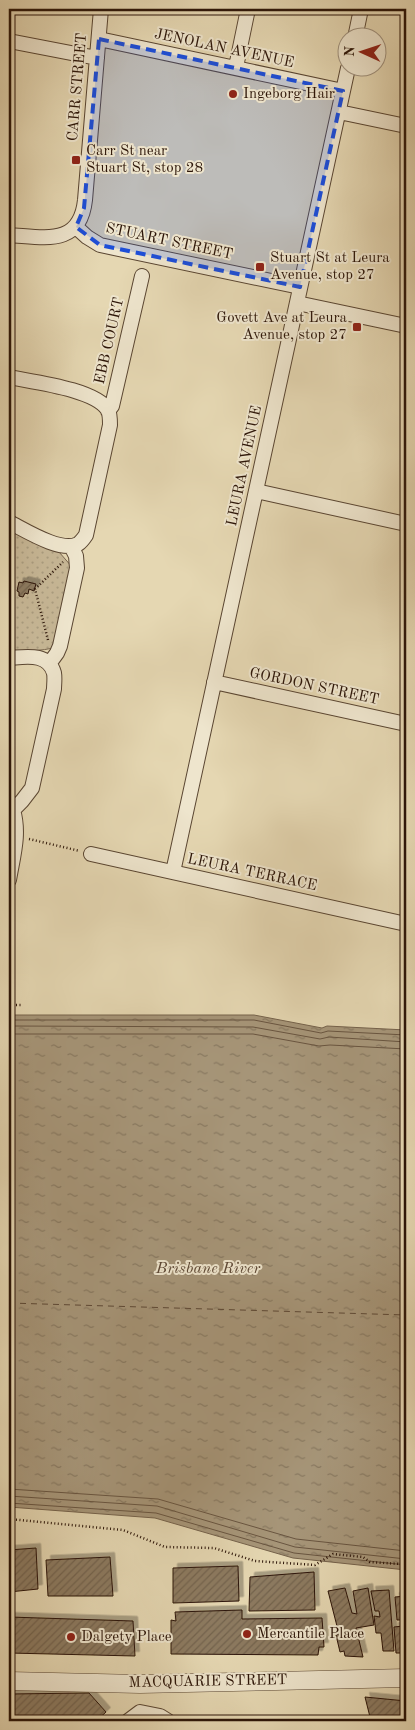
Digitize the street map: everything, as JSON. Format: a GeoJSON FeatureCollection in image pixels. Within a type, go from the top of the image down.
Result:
{"type":"FeatureCollection","features":[{"type":"Feature","properties":{"kind":"street","name":"CARR STREET"},"geometry":{"type":"LineString","coordinates":[[76,226],[84,208],[102,9]]}},
{"type":"Feature","properties":{"kind":"street"},"geometry":{"type":"LineString","coordinates":[[236,67],[248,9]]}},
{"type":"Feature","properties":{"kind":"street"},"geometry":{"type":"LineString","coordinates":[[357,28],[361,9]]}},
{"type":"Feature","properties":{"kind":"street","name":"JENOLAN AVENUE"},"geometry":{"type":"LineString","coordinates":[[99,39],[343,91]]}},
{"type":"Feature","properties":{"kind":"street"},"geometry":{"type":"LineString","coordinates":[[9,41],[97,58]]}},
{"type":"Feature","properties":{"kind":"street","name":"LEURA AVENUE"},"geometry":{"type":"LineString","coordinates":[[173,872],[346,78]]}},
{"type":"Feature","properties":{"kind":"street"},"geometry":{"type":"LineString","coordinates":[[339,112],[406,126]]}},
{"type":"Feature","properties":{"kind":"street"},"geometry":{"type":"LineString","coordinates":[[9,236],[60,236],[76,226]]}},
{"type":"Feature","properties":{"kind":"street","name":"STUART STREET"},"geometry":{"type":"LineString","coordinates":[[76,226],[87,237],[100,245],[300,287]]}},
{"type":"Feature","properties":{"kind":"street","name":"EBB COURT"},"geometry":{"type":"LineString","coordinates":[[72,549],[86,535],[110,425],[108,411],[112,406],[142,276]]}},
{"type":"Feature","properties":{"kind":"street"},"geometry":{"type":"LineString","coordinates":[[297,303],[406,326]]}},
{"type":"Feature","properties":{"kind":"street"},"geometry":{"type":"LineString","coordinates":[[9,377],[82,392],[100,402],[108,411]]}},
{"type":"Feature","properties":{"kind":"street"},"geometry":{"type":"LineString","coordinates":[[256,491],[406,524]]}},
{"type":"Feature","properties":{"kind":"street"},"geometry":{"type":"LineString","coordinates":[[9,522],[58,546],[72,549],[77,568],[58,650],[49,664]]}},
{"type":"Feature","properties":{"kind":"street"},"geometry":{"type":"LineString","coordinates":[[9,658],[33,656],[41,658],[49,664],[54,674],[54,690],[32,788],[22,801],[11,809],[16,821],[17,836],[9,880]]}},
{"type":"Feature","properties":{"kind":"street","name":"GORDON STREET"},"geometry":{"type":"LineString","coordinates":[[214,682],[406,724]]}},
{"type":"Feature","properties":{"kind":"street","name":"LEURA TERRACE"},"geometry":{"type":"LineString","coordinates":[[91,854],[406,924]]}},
{"type":"Feature","properties":{"kind":"street","name":"MACQUARIE STREET"},"geometry":{"type":"LineString","coordinates":[[9,1681],[140,1684],[406,1678]]}},
{"type":"Feature","properties":{"kind":"street"},"geometry":{"type":"LineString","coordinates":[[128,1721],[140,1712],[160,1716],[168,1721]]}},
{"type":"Feature","properties":{"kind":"path"},"geometry":{"type":"LineString","coordinates":[[58,650],[51,651],[35,589],[72,549]]}},
{"type":"Feature","properties":{"kind":"path"},"geometry":{"type":"LineString","coordinates":[[17,836],[91,854]]}},
{"type":"Feature","properties":{"kind":"path"},"geometry":{"type":"LineString","coordinates":[[9,1005],[21,1005]]}},
{"type":"Feature","properties":{"kind":"path"},"geometry":{"type":"LineString","coordinates":[[9,1519],[123,1530],[165,1547],[214,1548],[255,1561],[315,1565],[332,1554],[363,1557],[370,1562],[400,1564],[406,1568]]}},
{"type":"Feature","properties":{"kind":"highlighted area"},"geometry":{"type":"Polygon","coordinates":[[[99,39],[343,91],[300,287],[100,245],[76,227],[84,208],[99,39]]]}},
{"type":"Feature","properties":{"kind":"shaded area"},"geometry":{"type":"Polygon","coordinates":[[[9,527],[59,552],[73,568],[56,647],[9,651],[9,527]]]}},
{"type":"Feature","properties":{"kind":"water","name":"Brisbane River"},"geometry":{"type":"Polygon","coordinates":[[[9,1015],[254,1015],[322,1028],[327,1026],[406,1030],[406,1570],[293,1558],[155,1518],[9,1507],[9,1015]]]}},
{"type":"Feature","properties":{"kind":"building"},"geometry":{"type":"Polygon","coordinates":[[[24,581],[36,584],[34,591],[29,589],[28,594],[25,593],[23,597],[19,596],[17,591],[19,582],[23,583],[24,581]]]}},
{"type":"Feature","properties":{"kind":"building"},"geometry":{"type":"Polygon","coordinates":[[[36,1548],[38,1589],[9,1592],[9,1550],[36,1548]]]}},
{"type":"Feature","properties":{"kind":"building"},"geometry":{"type":"Polygon","coordinates":[[[110,1557],[113,1596],[48,1596],[46,1560],[110,1557]]]}},
{"type":"Feature","properties":{"kind":"building"},"geometry":{"type":"Polygon","coordinates":[[[238,1566],[239,1601],[173,1603],[173,1568],[238,1566]]]}},
{"type":"Feature","properties":{"kind":"building"},"geometry":{"type":"Polygon","coordinates":[[[314,1572],[315,1610],[249,1611],[250,1577],[314,1572]]]}},
{"type":"Feature","properties":{"kind":"building"},"geometry":{"type":"Polygon","coordinates":[[[345,1588],[352,1613],[357,1614],[353,1591],[368,1588],[374,1625],[356,1628],[363,1657],[345,1656],[344,1651],[340,1652],[336,1635],[339,1634],[328,1591],[345,1588]]]}},
{"type":"Feature","properties":{"kind":"building"},"geometry":{"type":"Polygon","coordinates":[[[389,1590],[394,1651],[383,1651],[381,1633],[376,1633],[374,1616],[380,1617],[379,1611],[375,1611],[371,1591],[389,1590]]]}},
{"type":"Feature","properties":{"kind":"building"},"geometry":{"type":"Polygon","coordinates":[[[406,1596],[406,1653],[396,1653],[394,1627],[403,1626],[403,1620],[397,1620],[395,1597],[406,1596]]]}},
{"type":"Feature","properties":{"kind":"building","name":"Mercantile Place"},"geometry":{"type":"Polygon","coordinates":[[[242,1610],[242,1619],[322,1618],[324,1647],[319,1647],[318,1655],[171,1654],[171,1620],[176,1621],[175,1612],[242,1610]]]}},
{"type":"Feature","properties":{"kind":"building","name":"Dalgety Place"},"geometry":{"type":"Polygon","coordinates":[[[9,1617],[133,1621],[135,1656],[9,1653],[9,1617]]]}},
{"type":"Feature","properties":{"kind":"building"},"geometry":{"type":"Polygon","coordinates":[[[89,1693],[106,1712],[96,1721],[9,1721],[9,1694],[89,1693]]]}},
{"type":"Feature","properties":{"kind":"building"},"geometry":{"type":"Polygon","coordinates":[[[365,1697],[406,1701],[406,1721],[371,1721],[365,1697]]]}},
{"type":"Feature","properties":{"kind":"ferry route"},"geometry":{"type":"LineString","coordinates":[[9,1303],[406,1315]]}},
{"type":"Feature","properties":{"kind":"place","name":"Ingeborg Hair"},"geometry":{"type":"Point","coordinates":[233,94]}},
{"type":"Feature","properties":{"kind":"place","name":"Carr St near Stuart St, stop 28"},"geometry":{"type":"Point","coordinates":[76,160]}},
{"type":"Feature","properties":{"kind":"place","name":"Stuart St at Leura Avenue, stop 27"},"geometry":{"type":"Point","coordinates":[260,267]}},
{"type":"Feature","properties":{"kind":"place","name":"Govett Ave at Leura Avenue, stop 27"},"geometry":{"type":"Point","coordinates":[357,327]}},
{"type":"Feature","properties":{"kind":"place","name":"Mercantile Place"},"geometry":{"type":"Point","coordinates":[247,1634]}},
{"type":"Feature","properties":{"kind":"place","name":"Dalgety Place"},"geometry":{"type":"Point","coordinates":[71,1637]}}]}
